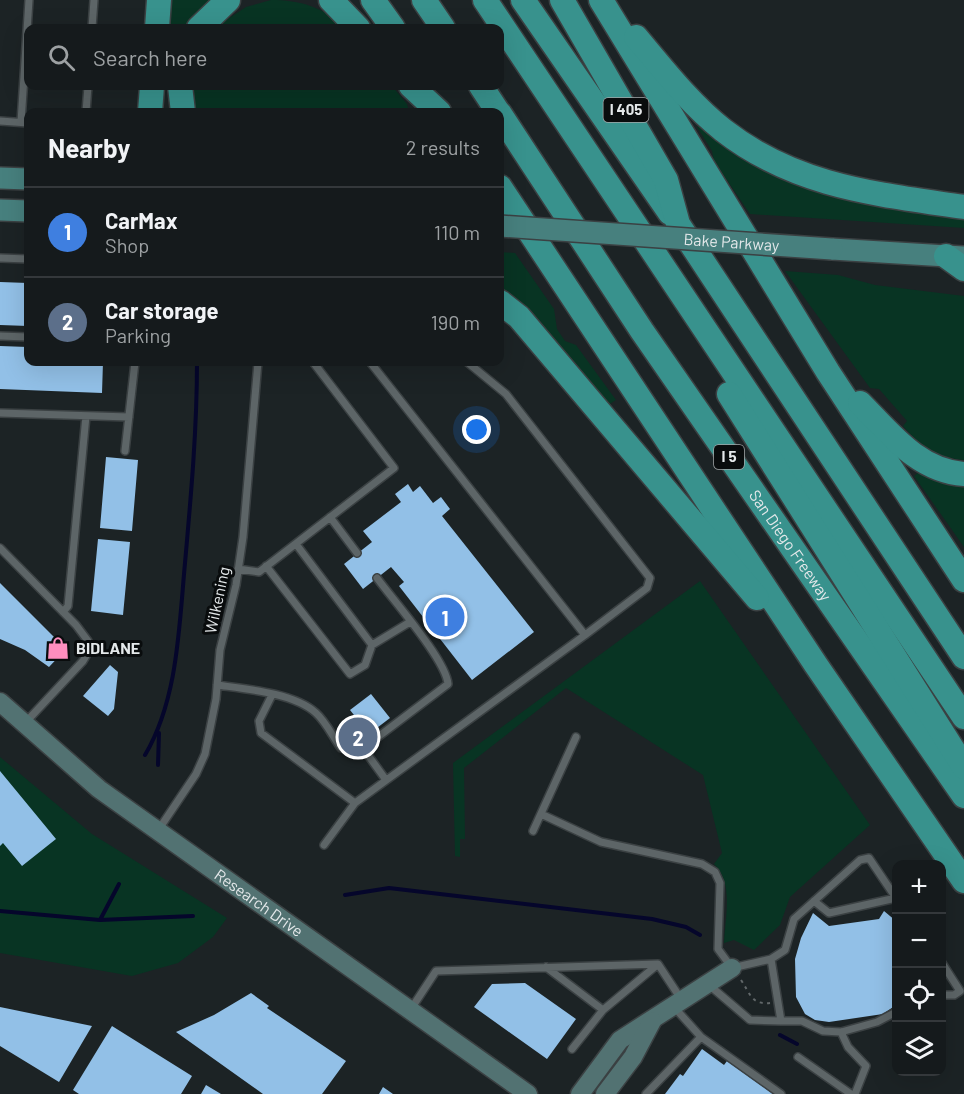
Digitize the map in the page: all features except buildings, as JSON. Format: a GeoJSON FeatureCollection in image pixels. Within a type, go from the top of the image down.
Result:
{"type":"FeatureCollection","features":[{"type":"Feature","properties":{"kind":"highway"},"geometry":{"type":"LineString","coordinates":[[157,24],[159,0]]}},
{"type":"Feature","properties":{"kind":"highway"},"geometry":{"type":"LineString","coordinates":[[203,24],[228,0]]}},
{"type":"Feature","properties":{"kind":"highway"},"geometry":{"type":"LineString","coordinates":[[331,0],[354,24]]}},
{"type":"Feature","properties":{"kind":"highway"},"geometry":{"type":"LineString","coordinates":[[373,0],[390,24]]}},
{"type":"Feature","properties":{"kind":"highway"},"geometry":{"type":"LineString","coordinates":[[424,0],[440,24]]}},
{"type":"Feature","properties":{"kind":"highway"},"geometry":{"type":"LineString","coordinates":[[470,0],[486,24]]}},
{"type":"Feature","properties":{"kind":"highway"},"geometry":{"type":"LineString","coordinates":[[485,0],[496,24]]}},
{"type":"Feature","properties":{"kind":"highway"},"geometry":{"type":"LineString","coordinates":[[505,0],[964,696]]}},
{"type":"Feature","properties":{"kind":"highway"},"geometry":{"type":"LineString","coordinates":[[523,0],[678,224],[964,657]]}},
{"type":"Feature","properties":{"kind":"highway","name":"I 405"},"geometry":{"type":"LineString","coordinates":[[562,0],[666,180],[678,224]]}},
{"type":"Feature","properties":{"kind":"highway"},"geometry":{"type":"LineString","coordinates":[[603,0],[695,105],[723,130],[755,152],[814,180],[843,188],[964,207]]}},
{"type":"Feature","properties":{"kind":"highway"},"geometry":{"type":"LineString","coordinates":[[603,0],[828,372],[964,580]]}},
{"type":"Feature","properties":{"kind":"highway"},"geometry":{"type":"LineString","coordinates":[[505,45],[964,717]]}},
{"type":"Feature","properties":{"kind":"highway"},"geometry":{"type":"LineString","coordinates":[[505,45],[661,287],[964,767]]}},
{"type":"Feature","properties":{"kind":"highway"},"geometry":{"type":"LineString","coordinates":[[150,108],[152,90]]}},
{"type":"Feature","properties":{"kind":"highway"},"geometry":{"type":"LineString","coordinates":[[180,90],[183,108]]}},
{"type":"Feature","properties":{"kind":"highway"},"geometry":{"type":"LineString","coordinates":[[415,90],[436,108]]}},
{"type":"Feature","properties":{"kind":"highway"},"geometry":{"type":"LineString","coordinates":[[434,90],[446,108]]}},
{"type":"Feature","properties":{"kind":"highway","name":"San Diego Freeway"},"geometry":{"type":"LineString","coordinates":[[484,90],[496,108]]}},
{"type":"Feature","properties":{"kind":"highway","name":"San Diego Freeway"},"geometry":{"type":"LineString","coordinates":[[504,121],[642,331],[964,795]]}},
{"type":"Feature","properties":{"kind":"highway"},"geometry":{"type":"LineString","coordinates":[[504,193],[816,665],[964,881]]}},
{"type":"Feature","properties":{"kind":"highway"},"geometry":{"type":"LineString","coordinates":[[504,305],[519,316],[715,550],[816,665]]}},
{"type":"Feature","properties":{"kind":"highway"},"geometry":{"type":"LineString","coordinates":[[828,372],[921,461],[935,468],[964,474]]}},
{"type":"Feature","properties":{"kind":"main road"},"geometry":{"type":"LineString","coordinates":[[0,178],[24,180]]}},
{"type":"Feature","properties":{"kind":"main road"},"geometry":{"type":"LineString","coordinates":[[0,210],[24,211]]}},
{"type":"Feature","properties":{"kind":"main road","name":"Bake Parkway"},"geometry":{"type":"LineString","coordinates":[[504,226],[832,249],[958,261]]}},
{"type":"Feature","properties":{"kind":"main road","name":"Research Drive"},"geometry":{"type":"LineString","coordinates":[[0,702],[99,789],[528,1094]]}},
{"type":"Feature","properties":{"kind":"main road"},"geometry":{"type":"LineString","coordinates":[[580,1094],[620,1040],[732,968]]}},
{"type":"Feature","properties":{"kind":"main road"},"geometry":{"type":"LineString","coordinates":[[605,1094],[633,1057],[653,1020]]}},
{"type":"Feature","properties":{"kind":"lane"},"geometry":{"type":"LineString","coordinates":[[28,24],[29,0]]}},
{"type":"Feature","properties":{"kind":"lane"},"geometry":{"type":"LineString","coordinates":[[92,24],[94,0]]}},
{"type":"Feature","properties":{"kind":"lane"},"geometry":{"type":"LineString","coordinates":[[25,108],[26,90]]}},
{"type":"Feature","properties":{"kind":"lane"},"geometry":{"type":"LineString","coordinates":[[86,108],[88,90]]}},
{"type":"Feature","properties":{"kind":"lane"},"geometry":{"type":"LineString","coordinates":[[0,121],[24,123]]}},
{"type":"Feature","properties":{"kind":"lane"},"geometry":{"type":"LineString","coordinates":[[0,258],[24,259]]}},
{"type":"Feature","properties":{"kind":"lane"},"geometry":{"type":"LineString","coordinates":[[0,336],[24,337]]}},
{"type":"Feature","properties":{"kind":"lane"},"geometry":{"type":"LineString","coordinates":[[125,451],[135,366]]}},
{"type":"Feature","properties":{"kind":"lane","name":"Wilkening"},"geometry":{"type":"LineString","coordinates":[[158,831],[187,791],[205,754],[217,685],[220,650],[238,569],[258,366]]}},
{"type":"Feature","properties":{"kind":"lane"},"geometry":{"type":"LineString","coordinates":[[238,569],[259,572],[394,468],[316,366]]}},
{"type":"Feature","properties":{"kind":"lane"},"geometry":{"type":"LineString","coordinates":[[373,366],[585,635]]}},
{"type":"Feature","properties":{"kind":"lane"},"geometry":{"type":"LineString","coordinates":[[324,845],[355,803],[647,588],[650,578],[506,394],[472,366]]}},
{"type":"Feature","properties":{"kind":"lane"},"geometry":{"type":"LineString","coordinates":[[0,413],[129,417]]}},
{"type":"Feature","properties":{"kind":"lane"},"geometry":{"type":"LineString","coordinates":[[63,612],[68,606],[86,416]]}},
{"type":"Feature","properties":{"kind":"lane"},"geometry":{"type":"LineString","coordinates":[[330,517],[357,554]]}},
{"type":"Feature","properties":{"kind":"lane"},"geometry":{"type":"LineString","coordinates":[[296,543],[372,645]]}},
{"type":"Feature","properties":{"kind":"lane"},"geometry":{"type":"LineString","coordinates":[[0,549],[63,612],[88,641],[86,656],[23,724]]}},
{"type":"Feature","properties":{"kind":"lane"},"geometry":{"type":"LineString","coordinates":[[267,566],[350,674],[364,665],[372,645],[410,622]]}},
{"type":"Feature","properties":{"kind":"lane"},"geometry":{"type":"LineString","coordinates":[[362,749],[448,684],[445,671],[436,656],[377,578]]}},
{"type":"Feature","properties":{"kind":"lane"},"geometry":{"type":"LineString","coordinates":[[217,685],[272,695],[308,707],[318,715],[344,749],[353,746],[362,749],[386,780]]}},
{"type":"Feature","properties":{"kind":"lane"},"geometry":{"type":"LineString","coordinates":[[272,695],[258,722],[261,733],[355,803]]}},
{"type":"Feature","properties":{"kind":"lane"},"geometry":{"type":"LineString","coordinates":[[533,831],[576,737]]}},
{"type":"Feature","properties":{"kind":"lane"},"geometry":{"type":"LineString","coordinates":[[540,814],[601,842],[702,864],[715,872],[720,883],[718,949],[732,968],[771,959],[785,950],[794,919],[860,860],[869,858],[892,892]]}},
{"type":"Feature","properties":{"kind":"lane"},"geometry":{"type":"LineString","coordinates":[[814,901],[829,913],[892,899]]}},
{"type":"Feature","properties":{"kind":"lane"},"geometry":{"type":"LineString","coordinates":[[771,959],[781,1021]]}},
{"type":"Feature","properties":{"kind":"lane"},"geometry":{"type":"LineString","coordinates":[[410,1011],[436,971],[658,964]]}},
{"type":"Feature","properties":{"kind":"lane"},"geometry":{"type":"LineString","coordinates":[[658,964],[676,1002],[701,1037],[781,1094]]}},
{"type":"Feature","properties":{"kind":"lane"},"geometry":{"type":"LineString","coordinates":[[572,1049],[603,1010],[658,964]]}},
{"type":"Feature","properties":{"kind":"lane"},"geometry":{"type":"LineString","coordinates":[[546,967],[603,1010]]}},
{"type":"Feature","properties":{"kind":"lane"},"geometry":{"type":"LineString","coordinates":[[946,969],[960,991],[954,995],[946,995]]}},
{"type":"Feature","properties":{"kind":"lane"},"geometry":{"type":"LineString","coordinates":[[707,983],[750,1020],[802,1021],[823,1031],[841,1032],[877,1022],[892,1014]]}},
{"type":"Feature","properties":{"kind":"lane"},"geometry":{"type":"LineString","coordinates":[[798,1057],[853,1094],[866,1066],[848,1047],[841,1032]]}},
{"type":"Feature","properties":{"kind":"lane"},"geometry":{"type":"LineString","coordinates":[[646,1094],[701,1037]]}},
{"type":"Feature","properties":{"kind":"path"},"geometry":{"type":"LineString","coordinates":[[732,968],[749,992],[751,1000],[760,1004],[778,1002]]}},
{"type":"Feature","properties":{"kind":"green space"},"geometry":{"type":"Polygon","coordinates":[[[170,0],[213,0],[190,24],[168,24],[170,0]]]}},
{"type":"Feature","properties":{"kind":"green space"},"geometry":{"type":"Polygon","coordinates":[[[271,0],[292,1],[320,10],[340,24],[220,24],[246,7],[271,0]]]}},
{"type":"Feature","properties":{"kind":"green space"},"geometry":{"type":"Polygon","coordinates":[[[193,90],[395,90],[408,108],[195,108],[193,90]]]}},
{"type":"Feature","properties":{"kind":"green space"},"geometry":{"type":"Polygon","coordinates":[[[701,123],[724,143],[964,215],[964,228],[750,214],[714,161],[712,151],[697,127],[701,123]]]}},
{"type":"Feature","properties":{"kind":"green space"},"geometry":{"type":"Polygon","coordinates":[[[504,252],[515,253],[554,309],[557,329],[565,341],[576,345],[616,400],[608,405],[545,330],[504,295],[504,252]]]}},
{"type":"Feature","properties":{"kind":"green space"},"geometry":{"type":"Polygon","coordinates":[[[785,271],[838,275],[875,285],[964,296],[964,460],[946,457],[930,450],[903,426],[907,421],[879,389],[870,388],[785,271]]]}},
{"type":"Feature","properties":{"kind":"green space"},"geometry":{"type":"Polygon","coordinates":[[[919,472],[964,483],[964,547],[914,476],[919,472]]]}},
{"type":"Feature","properties":{"kind":"green space"},"geometry":{"type":"Polygon","coordinates":[[[700,581],[870,825],[790,897],[780,925],[754,950],[734,940],[724,943],[727,912],[726,890],[724,880],[714,864],[722,853],[703,775],[566,688],[464,768],[465,839],[460,839],[460,857],[455,856],[453,763],[700,581]]]}},
{"type":"Feature","properties":{"kind":"green space"},"geometry":{"type":"Polygon","coordinates":[[[0,757],[92,834],[227,918],[213,937],[178,963],[132,976],[0,953],[0,757]]]}},
{"type":"Feature","properties":{"kind":"waterway"},"geometry":{"type":"LineString","coordinates":[[145,755],[164,710],[175,662],[191,488],[197,366]]}},
{"type":"Feature","properties":{"kind":"waterway"},"geometry":{"type":"LineString","coordinates":[[158,765],[159,733]]}},
{"type":"Feature","properties":{"kind":"waterway"},"geometry":{"type":"LineString","coordinates":[[100,920],[119,884]]}},
{"type":"Feature","properties":{"kind":"waterway"},"geometry":{"type":"LineString","coordinates":[[345,895],[389,888],[652,919],[686,927],[700,935]]}},
{"type":"Feature","properties":{"kind":"waterway"},"geometry":{"type":"LineString","coordinates":[[0,911],[100,920],[193,916]]}},
{"type":"Feature","properties":{"kind":"waterway"},"geometry":{"type":"LineString","coordinates":[[780,1035],[797,1044]]}},
{"type":"Feature","properties":{"kind":"place","name":"CarMax"},"geometry":{"type":"Point","coordinates":[445,617]}},
{"type":"Feature","properties":{"kind":"place","name":"BIDLANE"},"geometry":{"type":"Point","coordinates":[58,648]}},
{"type":"Feature","properties":{"kind":"place","name":"Car storage"},"geometry":{"type":"Point","coordinates":[358,737]}}]}
